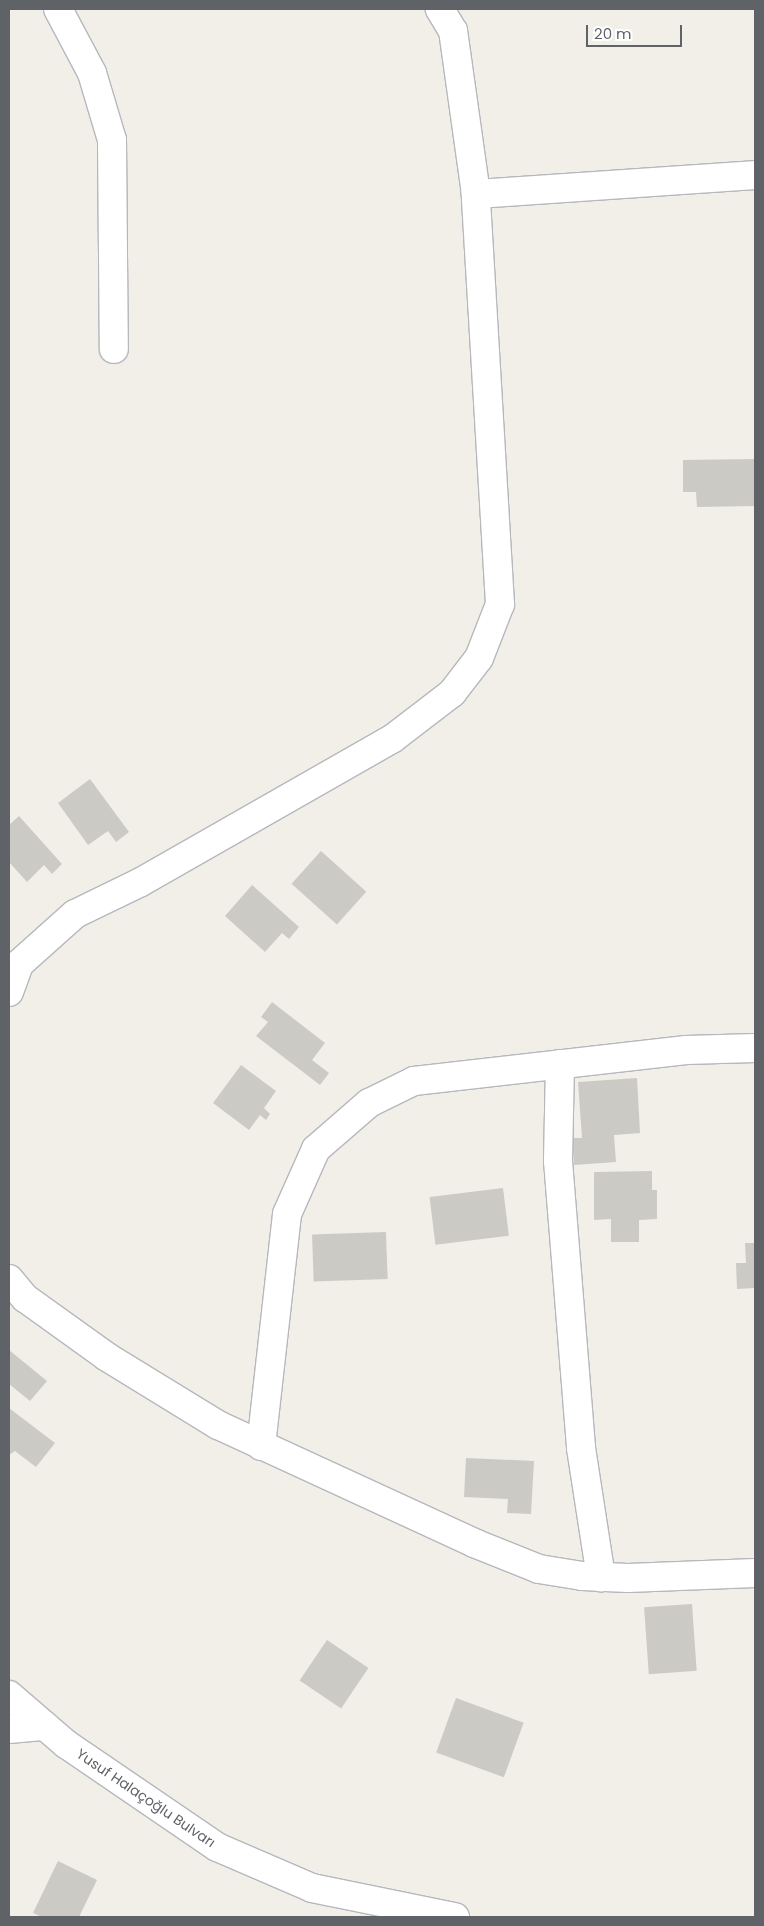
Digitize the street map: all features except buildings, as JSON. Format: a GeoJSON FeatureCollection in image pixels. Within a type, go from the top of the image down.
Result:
{"type":"FeatureCollection","features":[{"type":"Feature","properties":{"kind":"street"},"geometry":{"type":"LineString","coordinates":[[58,9],[92,73],[112,140],[114,350]]}},
{"type":"Feature","properties":{"kind":"street"},"geometry":{"type":"LineString","coordinates":[[9,992],[19,964],[75,914],[141,882],[392,739],[452,694],[479,658],[500,604],[476,194],[453,31],[440,9]]}},
{"type":"Feature","properties":{"kind":"street"},"geometry":{"type":"LineString","coordinates":[[476,194],[755,175]]}},
{"type":"Feature","properties":{"kind":"street"},"geometry":{"type":"LineString","coordinates":[[261,1446],[287,1214],[316,1149],[369,1103],[414,1081],[686,1050],[755,1048]]}},
{"type":"Feature","properties":{"kind":"street"},"geometry":{"type":"LineString","coordinates":[[560,1064],[558,1161],[581,1448],[601,1577]]}},
{"type":"Feature","properties":{"kind":"street"},"geometry":{"type":"LineString","coordinates":[[9,1279],[25,1298],[107,1357],[218,1425],[261,1446],[539,1569],[601,1577],[755,1573]]}},
{"type":"Feature","properties":{"kind":"street","name":"Yusuf Halaçoğlu Bulvarı"},"geometry":{"type":"LineString","coordinates":[[9,1695],[45,1726],[216,1847],[312,1888],[454,1917]]}},
{"type":"Feature","properties":{"kind":"street"},"geometry":{"type":"LineString","coordinates":[[9,1729],[45,1726]]}}]}
